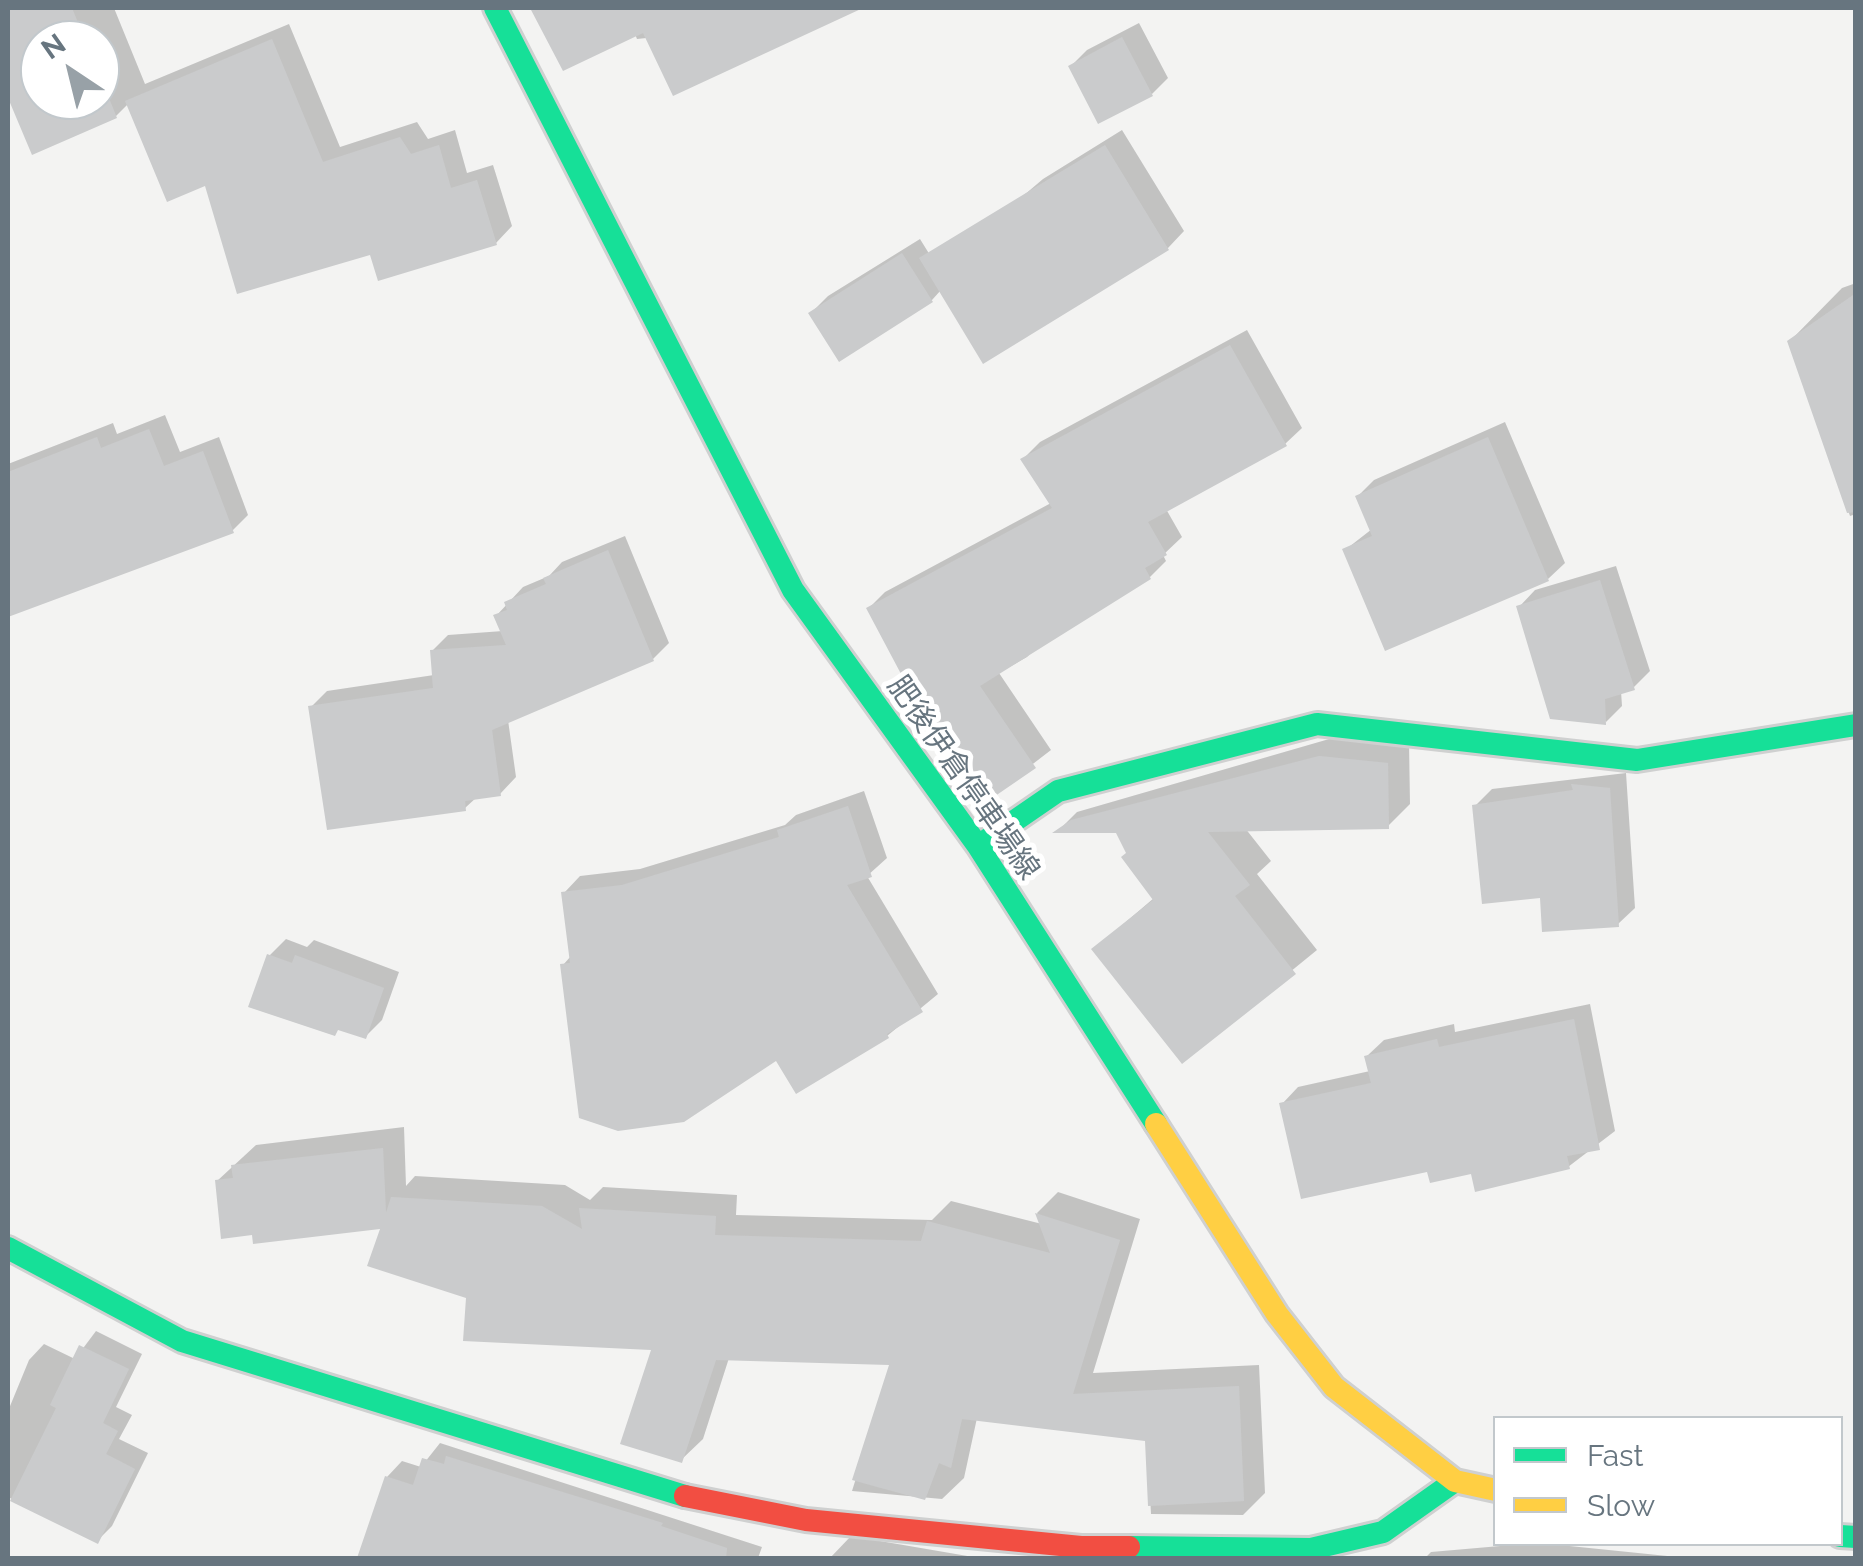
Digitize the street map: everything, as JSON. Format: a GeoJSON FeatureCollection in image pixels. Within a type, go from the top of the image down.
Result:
{"type":"FeatureCollection","features":[{"type":"Feature","properties":{"kind":"street","name":"肥後伊倉停車場線"},"geometry":{"type":"LineString","coordinates":[[494,8],[793,590],[978,846],[1277,1314],[1334,1387],[1455,1481],[1493,1489]]}},
{"type":"Feature","properties":{"kind":"street"},"geometry":{"type":"LineString","coordinates":[[978,846],[1058,790],[1317,724],[1637,760],[1856,725]]}},
{"type":"Feature","properties":{"kind":"street"},"geometry":{"type":"LineString","coordinates":[[8,1248],[182,1340],[680,1495],[806,1520],[1081,1547],[1311,1549],[1383,1532],[1455,1481]]}},
{"type":"Feature","properties":{"kind":"building"},"geometry":{"type":"Polygon","coordinates":[[[8,8],[72,8],[77,20],[20,20],[20,120],[112,120],[32,155],[8,98],[8,8]]]}},
{"type":"Feature","properties":{"kind":"building"},"geometry":{"type":"Polygon","coordinates":[[[530,8],[863,8],[673,96],[643,33],[563,71],[530,8]]]}},
{"type":"Feature","properties":{"kind":"building"},"geometry":{"type":"Polygon","coordinates":[[[1122,37],[1153,96],[1098,124],[1068,66],[1122,37]]]}},
{"type":"Feature","properties":{"kind":"building"},"geometry":{"type":"Polygon","coordinates":[[[272,39],[323,162],[400,137],[411,154],[439,145],[451,188],[477,180],[497,245],[378,281],[370,255],[237,294],[205,186],[167,202],[125,101],[272,39]]]}},
{"type":"Feature","properties":{"kind":"building"},"geometry":{"type":"Polygon","coordinates":[[[1105,145],[1169,250],[983,364],[919,258],[1105,145]]]}},
{"type":"Feature","properties":{"kind":"building"},"geometry":{"type":"Polygon","coordinates":[[[902,253],[933,302],[839,362],[808,313],[902,253]]]}},
{"type":"Feature","properties":{"kind":"building"},"geometry":{"type":"Polygon","coordinates":[[[1856,293],[1856,512],[1847,513],[1787,341],[1856,293]]]}},
{"type":"Feature","properties":{"kind":"building"},"geometry":{"type":"Polygon","coordinates":[[[1230,345],[1287,446],[1148,522],[1167,555],[1145,568],[1151,579],[980,686],[1036,768],[985,803],[926,721],[866,608],[1052,508],[1020,459],[1230,345]]]}},
{"type":"Feature","properties":{"kind":"building"},"geometry":{"type":"Polygon","coordinates":[[[149,429],[164,466],[203,451],[234,533],[8,617],[8,472],[97,437],[101,448],[149,429]]]}},
{"type":"Feature","properties":{"kind":"building"},"geometry":{"type":"Polygon","coordinates":[[[1488,437],[1549,581],[1385,651],[1342,549],[1372,536],[1355,496],[1488,437]]]}},
{"type":"Feature","properties":{"kind":"building"},"geometry":{"type":"Polygon","coordinates":[[[608,550],[654,661],[492,730],[501,796],[465,801],[466,811],[327,830],[308,706],[433,688],[430,650],[506,645],[493,615],[507,610],[504,602],[546,584],[543,578],[608,550]]]}},
{"type":"Feature","properties":{"kind":"building"},"geometry":{"type":"Polygon","coordinates":[[[1600,580],[1635,690],[1605,699],[1606,725],[1550,719],[1516,606],[1600,580]]]}},
{"type":"Feature","properties":{"kind":"building"},"geometry":{"type":"Polygon","coordinates":[[[1319,756],[1388,763],[1389,829],[1208,832],[1250,885],[1235,896],[1296,974],[1182,1064],[1091,949],[1153,900],[1121,857],[1126,853],[1116,833],[1052,833],[1071,820],[1319,756]]]}},
{"type":"Feature","properties":{"kind":"building"},"geometry":{"type":"Polygon","coordinates":[[[1571,784],[1610,788],[1619,927],[1542,932],[1540,898],[1482,904],[1472,805],[1573,790],[1571,784]]]}},
{"type":"Feature","properties":{"kind":"building"},"geometry":{"type":"Polygon","coordinates":[[[848,806],[872,877],[847,885],[923,1012],[887,1034],[889,1038],[796,1094],[776,1061],[684,1122],[618,1131],[579,1118],[560,964],[570,963],[561,892],[622,885],[779,837],[777,830],[848,806]]]}},
{"type":"Feature","properties":{"kind":"building"},"geometry":{"type":"Polygon","coordinates":[[[267,954],[292,963],[295,955],[384,988],[366,1039],[338,1030],[335,1036],[248,1007],[267,954]]]}},
{"type":"Feature","properties":{"kind":"building"},"geometry":{"type":"Polygon","coordinates":[[[1574,1019],[1600,1150],[1567,1156],[1570,1169],[1475,1192],[1471,1174],[1430,1183],[1427,1172],[1301,1199],[1279,1103],[1371,1083],[1364,1056],[1437,1039],[1439,1047],[1574,1019]]]}},
{"type":"Feature","properties":{"kind":"building"},"geometry":{"type":"Polygon","coordinates":[[[383,1148],[386,1213],[391,1197],[542,1206],[582,1229],[579,1208],[716,1216],[715,1235],[921,1241],[927,1221],[1050,1253],[1035,1213],[1120,1240],[1073,1394],[1239,1386],[1244,1501],[1148,1506],[1145,1441],[962,1419],[951,1468],[939,1463],[925,1500],[852,1480],[889,1365],[716,1360],[682,1463],[620,1444],[651,1350],[463,1341],[466,1298],[367,1266],[380,1229],[253,1244],[252,1235],[221,1239],[215,1180],[233,1178],[231,1165],[383,1148]]]}},
{"type":"Feature","properties":{"kind":"building"},"geometry":{"type":"Polygon","coordinates":[[[79,1345],[129,1369],[103,1423],[118,1431],[106,1454],[135,1469],[98,1544],[10,1501],[56,1408],[50,1405],[79,1345]]]}},
{"type":"Feature","properties":{"kind":"building"},"geometry":{"type":"Polygon","coordinates":[[[446,1456],[663,1523],[661,1526],[727,1548],[726,1558],[357,1558],[385,1476],[413,1485],[422,1458],[444,1464],[446,1456]]]}},
{"type":"Feature","properties":{"kind":"traffic: fast"},"geometry":{"type":"LineString","coordinates":[[495,8],[793,590],[978,846],[1156,1124]]}},
{"type":"Feature","properties":{"kind":"traffic: fast"},"geometry":{"type":"LineString","coordinates":[[978,846],[1058,791],[1317,724],[1637,760],[1856,725]]}},
{"type":"Feature","properties":{"kind":"traffic: fast"},"geometry":{"type":"LineString","coordinates":[[8,1248],[182,1341],[685,1496]]}},
{"type":"Feature","properties":{"kind":"traffic: fast"},"geometry":{"type":"LineString","coordinates":[[1129,1547],[1311,1549],[1383,1532],[1455,1481]]}},
{"type":"Feature","properties":{"kind":"traffic: fast"},"geometry":{"type":"LineString","coordinates":[[1843,1536],[1856,1537]]}},
{"type":"Feature","properties":{"kind":"traffic: slow"},"geometry":{"type":"LineString","coordinates":[[1156,1124],[1277,1314],[1334,1387],[1455,1481],[1493,1489]]}},
{"type":"Feature","properties":{"kind":"traffic: jam"},"geometry":{"type":"LineString","coordinates":[[685,1496],[806,1520],[1081,1547],[1129,1547]]}}]}
